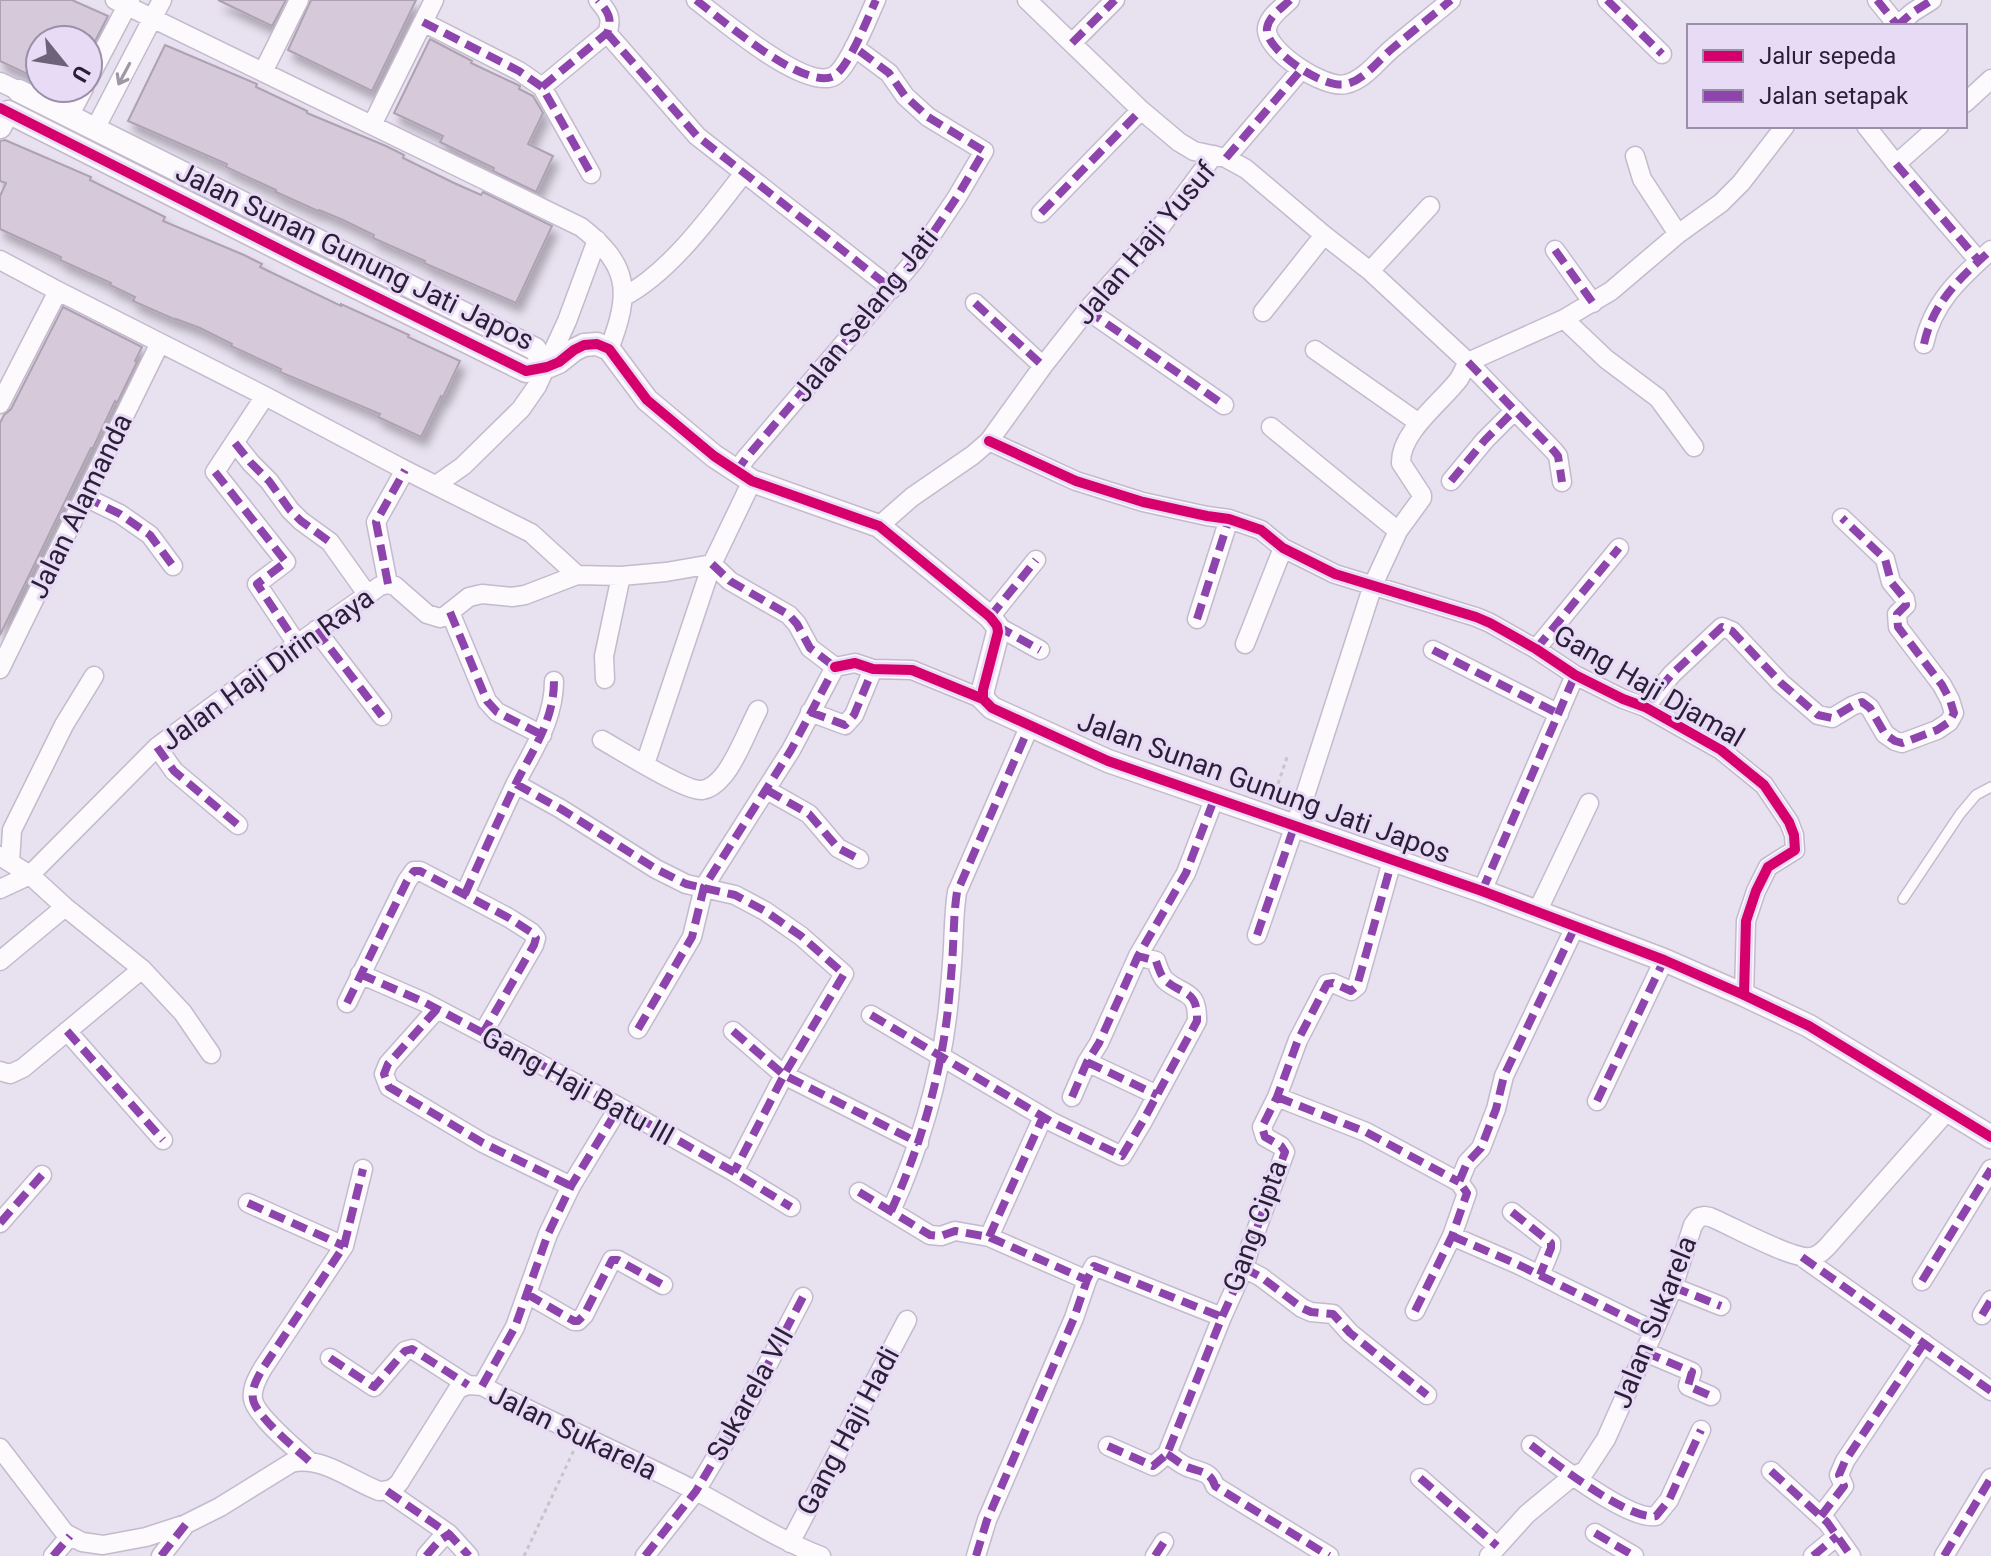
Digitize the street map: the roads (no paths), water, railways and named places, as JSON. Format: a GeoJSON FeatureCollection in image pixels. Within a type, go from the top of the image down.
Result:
{"type":"FeatureCollection","features":[{"type":"Feature","properties":{"kind":"street"},"geometry":{"type":"LineString","coordinates":[[84,150],[162,0]]}},
{"type":"Feature","properties":{"kind":"street"},"geometry":{"type":"LineString","coordinates":[[263,72],[299,0]]}},
{"type":"Feature","properties":{"kind":"street"},"geometry":{"type":"LineString","coordinates":[[372,125],[434,0]]}},
{"type":"Feature","properties":{"kind":"street"},"geometry":{"type":"LineString","coordinates":[[542,87],[607,33],[610,17],[598,0]]}},
{"type":"Feature","properties":{"kind":"street"},"geometry":{"type":"LineString","coordinates":[[696,0],[777,61],[820,79],[832,77],[845,64],[876,0]]}},
{"type":"Feature","properties":{"kind":"street"},"geometry":{"type":"LineString","coordinates":[[1027,0],[1141,110],[1194,151],[1220,157],[1301,70]]}},
{"type":"Feature","properties":{"kind":"street"},"geometry":{"type":"LineString","coordinates":[[1072,43],[1115,0]]}},
{"type":"Feature","properties":{"kind":"street"},"geometry":{"type":"LineString","coordinates":[[1290,0],[1272,17],[1266,31],[1270,42],[1301,70],[1338,86],[1349,84],[1364,74],[1451,0]]}},
{"type":"Feature","properties":{"kind":"street"},"geometry":{"type":"LineString","coordinates":[[1607,0],[1662,54]]}},
{"type":"Feature","properties":{"kind":"street"},"geometry":{"type":"LineString","coordinates":[[1877,0],[1896,24]]}},
{"type":"Feature","properties":{"kind":"street"},"geometry":{"type":"LineString","coordinates":[[1900,24],[1932,0]]}},
{"type":"Feature","properties":{"kind":"street"},"geometry":{"type":"LineString","coordinates":[[104,45],[124,2],[581,227],[614,260],[623,278],[619,324],[609,349],[647,400],[744,477],[879,526],[994,621],[1040,650]]}},
{"type":"Feature","properties":{"kind":"street"},"geometry":{"type":"LineString","coordinates":[[423,22],[519,71],[542,87],[591,174]]}},
{"type":"Feature","properties":{"kind":"street"},"geometry":{"type":"LineString","coordinates":[[607,33],[697,136],[892,289]]}},
{"type":"Feature","properties":{"kind":"street","name":"Jalan Selang Jati"},"geometry":{"type":"LineString","coordinates":[[744,477],[746,458],[914,261],[984,151],[928,117],[905,96],[889,73],[854,47]]}},
{"type":"Feature","properties":{"kind":"street"},"geometry":{"type":"LineString","coordinates":[[1967,101],[1991,79]]}},
{"type":"Feature","properties":{"kind":"street","name":"Jalan Sunan Gunung Jati Japos"},"geometry":{"type":"LineString","coordinates":[[9,87],[535,349],[547,367]]}},
{"type":"Feature","properties":{"kind":"street"},"geometry":{"type":"LineString","coordinates":[[58,136],[75,104]]}},
{"type":"Feature","properties":{"kind":"street"},"geometry":{"type":"LineString","coordinates":[[1041,213],[1141,110]]}},
{"type":"Feature","properties":{"kind":"street","name":"Jalan Sunan Gunung Jati Japos"},"geometry":{"type":"LineString","coordinates":[[3,116],[58,136],[526,371],[559,362],[584,345],[597,344],[609,349]]}},
{"type":"Feature","properties":{"kind":"street"},"geometry":{"type":"LineString","coordinates":[[1257,935],[1373,585],[1398,531],[1422,498],[1400,457],[1419,423],[1459,379],[1468,362],[1593,303],[1721,203],[1741,183],[1783,128]]}},
{"type":"Feature","properties":{"kind":"street"},"geometry":{"type":"LineString","coordinates":[[1868,128],[1896,164],[1985,255],[1961,277],[1935,312],[1924,344]]}},
{"type":"Feature","properties":{"kind":"street"},"geometry":{"type":"LineString","coordinates":[[1896,164],[1937,128]]}},
{"type":"Feature","properties":{"kind":"street"},"geometry":{"type":"LineString","coordinates":[[1635,156],[1642,179],[1678,234]]}},
{"type":"Feature","properties":{"kind":"street","name":"Jalan Haji Yusuf"},"geometry":{"type":"LineString","coordinates":[[879,526],[912,497],[989,441],[1087,310],[1220,157],[1246,169],[1370,271],[1468,362],[1558,456],[1562,482]]}},
{"type":"Feature","properties":{"kind":"street"},"geometry":{"type":"LineString","coordinates":[[623,297],[639,289],[692,239],[744,173]]}},
{"type":"Feature","properties":{"kind":"street"},"geometry":{"type":"LineString","coordinates":[[1370,271],[1430,206]]}},
{"type":"Feature","properties":{"kind":"street"},"geometry":{"type":"LineString","coordinates":[[1263,312],[1324,235]]}},
{"type":"Feature","properties":{"kind":"street"},"geometry":{"type":"LineString","coordinates":[[305,262],[318,240]]}},
{"type":"Feature","properties":{"kind":"street"},"geometry":{"type":"LineString","coordinates":[[436,485],[463,466],[521,409],[537,386],[567,321],[597,240]]}},
{"type":"Feature","properties":{"kind":"street"},"geometry":{"type":"LineString","coordinates":[[1555,250],[1593,303]]}},
{"type":"Feature","properties":{"kind":"street"},"geometry":{"type":"LineString","coordinates":[[0,260],[531,533],[577,575]]}},
{"type":"Feature","properties":{"kind":"street"},"geometry":{"type":"LineString","coordinates":[[0,404],[58,291]]}},
{"type":"Feature","properties":{"kind":"street"},"geometry":{"type":"LineString","coordinates":[[975,303],[1043,366]]}},
{"type":"Feature","properties":{"kind":"street"},"geometry":{"type":"LineString","coordinates":[[1087,310],[1224,405]]}},
{"type":"Feature","properties":{"kind":"street"},"geometry":{"type":"LineString","coordinates":[[452,334],[463,314]]}},
{"type":"Feature","properties":{"kind":"street"},"geometry":{"type":"LineString","coordinates":[[1564,319],[1606,359],[1658,398],[1694,447]]}},
{"type":"Feature","properties":{"kind":"street","name":"Jalan Alamanda"},"geometry":{"type":"LineString","coordinates":[[0,669],[160,343]]}},
{"type":"Feature","properties":{"kind":"street"},"geometry":{"type":"LineString","coordinates":[[1315,350],[1419,423]]}},
{"type":"Feature","properties":{"kind":"street"},"geometry":{"type":"LineString","coordinates":[[265,396],[215,472],[286,562],[257,584],[297,644]]}},
{"type":"Feature","properties":{"kind":"street"},"geometry":{"type":"LineString","coordinates":[[1451,481],[1515,410]]}},
{"type":"Feature","properties":{"kind":"street"},"geometry":{"type":"LineString","coordinates":[[1271,427],[1398,531]]}},
{"type":"Feature","properties":{"kind":"street","name":"Gang Haji Djamal"},"geometry":{"type":"LineString","coordinates":[[989,441],[1076,481],[1143,502],[1229,519],[1261,530],[1283,548],[1335,574],[1476,617],[1536,649],[1575,675],[1645,707],[1721,750],[1764,785],[1789,822],[1794,835],[1795,850],[1768,867],[1746,921],[1744,995]]}},
{"type":"Feature","properties":{"kind":"street"},"geometry":{"type":"LineString","coordinates":[[235,443],[290,510],[330,542],[367,594]]}},
{"type":"Feature","properties":{"kind":"street"},"geometry":{"type":"LineString","coordinates":[[388,584],[376,522],[405,470]]}},
{"type":"Feature","properties":{"kind":"street"},"geometry":{"type":"LineString","coordinates":[[645,764],[744,477]]}},
{"type":"Feature","properties":{"kind":"street"},"geometry":{"type":"LineString","coordinates":[[85,497],[120,514],[150,535],[173,566]]}},
{"type":"Feature","properties":{"kind":"street"},"geometry":{"type":"LineString","coordinates":[[1645,707],[1672,674],[1722,627],[1732,631],[1781,683],[1818,715],[1832,718],[1862,702],[1870,708],[1885,734],[1902,743],[1949,722],[1954,713],[1942,685],[1898,627],[1897,614],[1906,605],[1905,599],[1891,582],[1885,559],[1842,518]]}},
{"type":"Feature","properties":{"kind":"street"},"geometry":{"type":"LineString","coordinates":[[1197,619],[1229,519]]}},
{"type":"Feature","properties":{"kind":"street"},"geometry":{"type":"LineString","coordinates":[[1245,644],[1283,548]]}},
{"type":"Feature","properties":{"kind":"street"},"geometry":{"type":"LineString","coordinates":[[1536,649],[1619,548]]}},
{"type":"Feature","properties":{"kind":"street"},"geometry":{"type":"LineString","coordinates":[[712,564],[730,581],[789,615],[810,648],[835,667],[855,663],[873,669],[912,670],[983,699],[984,683],[997,643],[994,621],[1036,560]]}},
{"type":"Feature","properties":{"kind":"street"},"geometry":{"type":"LineString","coordinates":[[542,735],[497,712],[487,701],[450,612],[469,597],[482,594],[525,595],[577,575],[621,576],[712,564]]}},
{"type":"Feature","properties":{"kind":"street"},"geometry":{"type":"LineString","coordinates":[[605,679],[604,656],[621,576]]}},
{"type":"Feature","properties":{"kind":"street","name":"Jalan Haji Dirin Raya"},"geometry":{"type":"LineString","coordinates":[[0,889],[30,875],[157,747],[367,594],[388,584],[401,590],[427,614],[440,618],[450,612]]}},
{"type":"Feature","properties":{"kind":"street"},"geometry":{"type":"LineString","coordinates":[[316,630],[382,716]]}},
{"type":"Feature","properties":{"kind":"street"},"geometry":{"type":"LineString","coordinates":[[1433,650],[1559,714]]}},
{"type":"Feature","properties":{"kind":"street"},"geometry":{"type":"LineString","coordinates":[[638,1029],[692,937],[704,887],[767,790],[835,667]]}},
{"type":"Feature","properties":{"kind":"street"},"geometry":{"type":"LineString","coordinates":[[810,712],[845,725],[854,715],[873,669]]}},
{"type":"Feature","properties":{"kind":"street"},"geometry":{"type":"LineString","coordinates":[[1482,891],[1575,675]]}},
{"type":"Feature","properties":{"kind":"street"},"geometry":{"type":"LineString","coordinates":[[94,676],[64,725],[12,830],[5,859],[30,875],[142,969],[183,1013],[211,1054]]}},
{"type":"Feature","properties":{"kind":"street"},"geometry":{"type":"LineString","coordinates":[[465,894],[542,735],[550,712],[554,681]]}},
{"type":"Feature","properties":{"kind":"street","name":"Jalan Sunan Gunung Jati Japos"},"geometry":{"type":"LineString","coordinates":[[983,699],[992,708],[1108,761],[1482,891],[1664,960],[1809,1026],[1948,1110],[1988,1130]]}},
{"type":"Feature","properties":{"kind":"street"},"geometry":{"type":"LineString","coordinates":[[602,740],[693,789],[703,790],[726,772],[758,710]]}},
{"type":"Feature","properties":{"kind":"street"},"geometry":{"type":"LineString","coordinates":[[891,1211],[919,1143],[941,1058],[957,892],[1030,725]]}},
{"type":"Feature","properties":{"kind":"street"},"geometry":{"type":"LineString","coordinates":[[157,747],[174,771],[238,825]]}},
{"type":"Feature","properties":{"kind":"street"},"geometry":{"type":"LineString","coordinates":[[516,784],[656,869],[686,884],[735,895],[765,911],[801,936],[844,974],[784,1075],[734,1172]]}},
{"type":"Feature","properties":{"kind":"street"},"geometry":{"type":"LineString","coordinates":[[767,790],[809,814],[838,848],[859,859]]}},
{"type":"Feature","properties":{"kind":"street"},"geometry":{"type":"LineString","coordinates":[[1072,1097],[1138,956],[1186,873],[1215,797]]}},
{"type":"Feature","properties":{"kind":"street"},"geometry":{"type":"LineString","coordinates":[[1537,912],[1589,803]]}},
{"type":"Feature","properties":{"kind":"street","name":"Gang Cipta"},"geometry":{"type":"LineString","coordinates":[[1167,1454],[1244,1268],[1285,1152],[1265,1137],[1262,1127],[1298,1040],[1327,984],[1333,983],[1351,991],[1357,986],[1392,861]]}},
{"type":"Feature","properties":{"kind":"street"},"geometry":{"type":"LineString","coordinates":[[347,1003],[414,871],[420,871],[517,923],[536,938],[483,1033]]}},
{"type":"Feature","properties":{"kind":"street"},"geometry":{"type":"LineString","coordinates":[[0,961],[65,907]]}},
{"type":"Feature","properties":{"kind":"street"},"geometry":{"type":"LineString","coordinates":[[1459,1182],[1467,1163],[1481,1148],[1496,1109],[1504,1076],[1575,927]]}},
{"type":"Feature","properties":{"kind":"street"},"geometry":{"type":"LineString","coordinates":[[871,1015],[1043,1117],[1122,1156],[1197,1021],[1197,1007],[1192,997],[1163,979],[1156,961],[1138,956]]}},
{"type":"Feature","properties":{"kind":"street"},"geometry":{"type":"LineString","coordinates":[[1597,1101],[1664,960]]}},
{"type":"Feature","properties":{"kind":"street"},"geometry":{"type":"LineString","coordinates":[[0,1071],[10,1074],[23,1068],[142,969]]}},
{"type":"Feature","properties":{"kind":"street","name":"Gang Haji Batu III"},"geometry":{"type":"LineString","coordinates":[[360,974],[483,1033],[619,1107],[791,1207]]}},
{"type":"Feature","properties":{"kind":"street"},"geometry":{"type":"LineString","coordinates":[[437,1009],[388,1064],[384,1074],[389,1087],[483,1143],[571,1186]]}},
{"type":"Feature","properties":{"kind":"street"},"geometry":{"type":"LineString","coordinates":[[67,1031],[163,1140]]}},
{"type":"Feature","properties":{"kind":"street"},"geometry":{"type":"LineString","coordinates":[[733,1031],[784,1075],[919,1143]]}},
{"type":"Feature","properties":{"kind":"street"},"geometry":{"type":"LineString","coordinates":[[1087,1062],[1157,1095]]}},
{"type":"Feature","properties":{"kind":"street"},"geometry":{"type":"LineString","coordinates":[[1277,1097],[1366,1132],[1459,1182],[1467,1193],[1452,1236],[1415,1311]]}},
{"type":"Feature","properties":{"kind":"street"},"geometry":{"type":"LineString","coordinates":[[330,1358],[374,1387],[405,1351],[412,1349],[475,1385],[515,1327],[548,1234],[571,1186],[619,1107]]}},
{"type":"Feature","properties":{"kind":"street"},"geometry":{"type":"LineString","coordinates":[[1802,1257],[1814,1257],[1827,1247],[1948,1110]]}},
{"type":"Feature","properties":{"kind":"street"},"geometry":{"type":"LineString","coordinates":[[989,1237],[1043,1117]]}},
{"type":"Feature","properties":{"kind":"street"},"geometry":{"type":"LineString","coordinates":[[309,1461],[276,1431],[256,1407],[253,1389],[263,1368],[344,1246],[363,1169]]}},
{"type":"Feature","properties":{"kind":"street"},"geometry":{"type":"LineString","coordinates":[[1922,1281],[1991,1169]]}},
{"type":"Feature","properties":{"kind":"street"},"geometry":{"type":"LineString","coordinates":[[0,1223],[42,1175]]}},
{"type":"Feature","properties":{"kind":"street"},"geometry":{"type":"LineString","coordinates":[[859,1192],[930,1235],[963,1231],[989,1237],[1087,1280]]}},
{"type":"Feature","properties":{"kind":"street"},"geometry":{"type":"LineString","coordinates":[[248,1203],[344,1246]]}},
{"type":"Feature","properties":{"kind":"street"},"geometry":{"type":"LineString","coordinates":[[1512,1212],[1551,1243],[1540,1275]]}},
{"type":"Feature","properties":{"kind":"street","name":"Jalan Sukarela"},"geometry":{"type":"LineString","coordinates":[[1493,1551],[1527,1514],[1573,1476],[1585,1471],[1606,1439],[1673,1287],[1696,1219],[1704,1216],[1802,1257]]}},
{"type":"Feature","properties":{"kind":"street"},"geometry":{"type":"LineString","coordinates":[[1452,1236],[1654,1331]]}},
{"type":"Feature","properties":{"kind":"street"},"geometry":{"type":"LineString","coordinates":[[1802,1257],[1991,1391]]}},
{"type":"Feature","properties":{"kind":"street"},"geometry":{"type":"LineString","coordinates":[[527,1294],[578,1321],[612,1260],[618,1260],[663,1285]]}},
{"type":"Feature","properties":{"kind":"street"},"geometry":{"type":"LineString","coordinates":[[976,1556],[987,1520],[1094,1266],[1222,1317]]}},
{"type":"Feature","properties":{"kind":"street"},"geometry":{"type":"LineString","coordinates":[[1244,1268],[1302,1308],[1333,1314],[1350,1333],[1427,1395]]}},
{"type":"Feature","properties":{"kind":"street"},"geometry":{"type":"LineString","coordinates":[[1673,1287],[1721,1306]]}},
{"type":"Feature","properties":{"kind":"street","name":"Sukarela VII"},"geometry":{"type":"LineString","coordinates":[[645,1556],[696,1491],[745,1408],[803,1297]]}},
{"type":"Feature","properties":{"kind":"street","name":"Gang Haji Hadi"},"geometry":{"type":"LineString","coordinates":[[796,1549],[907,1320]]}},
{"type":"Feature","properties":{"kind":"street"},"geometry":{"type":"LineString","coordinates":[[1821,1516],[1844,1486],[1839,1475],[1845,1461],[1924,1343]]}},
{"type":"Feature","properties":{"kind":"street"},"geometry":{"type":"LineString","coordinates":[[1645,1352],[1692,1372],[1688,1386],[1711,1396]]}},
{"type":"Feature","properties":{"kind":"street","name":"Jalan Sukarela"},"geometry":{"type":"LineString","coordinates":[[387,1491],[399,1483],[458,1389],[475,1385],[696,1491],[796,1549],[821,1556]]}},
{"type":"Feature","properties":{"kind":"street"},"geometry":{"type":"LineString","coordinates":[[1531,1445],[1573,1476],[1647,1518],[1656,1516],[1669,1500],[1701,1430]]}},
{"type":"Feature","properties":{"kind":"street"},"geometry":{"type":"LineString","coordinates":[[1108,1446],[1153,1466],[1167,1454],[1190,1469],[1198,1469],[1213,1479],[1215,1486],[1329,1556]]}},
{"type":"Feature","properties":{"kind":"street"},"geometry":{"type":"LineString","coordinates":[[0,1448],[70,1536],[82,1542],[103,1545],[146,1537],[186,1524],[291,1463],[309,1461],[368,1487],[387,1491],[449,1534],[469,1556]]}},
{"type":"Feature","properties":{"kind":"street"},"geometry":{"type":"LineString","coordinates":[[1771,1471],[1827,1522],[1851,1556]]}},
{"type":"Feature","properties":{"kind":"street"},"geometry":{"type":"LineString","coordinates":[[1420,1478],[1493,1551]]}},
{"type":"Feature","properties":{"kind":"street"},"geometry":{"type":"LineString","coordinates":[[1944,1556],[1991,1478]]}},
{"type":"Feature","properties":{"kind":"street"},"geometry":{"type":"LineString","coordinates":[[161,1556],[186,1524]]}},
{"type":"Feature","properties":{"kind":"street"},"geometry":{"type":"LineString","coordinates":[[1595,1533],[1634,1556]]}},
{"type":"Feature","properties":{"kind":"street"},"geometry":{"type":"LineString","coordinates":[[426,1556],[449,1534]]}},
{"type":"Feature","properties":{"kind":"street"},"geometry":{"type":"LineString","coordinates":[[53,1556],[70,1536]]}},
{"type":"Feature","properties":{"kind":"street"},"geometry":{"type":"LineString","coordinates":[[1813,1556],[1837,1536]]}},
{"type":"Feature","properties":{"kind":"lane"},"geometry":{"type":"LineString","coordinates":[[1903,899],[1960,814],[1976,795],[1991,787]]}}]}
